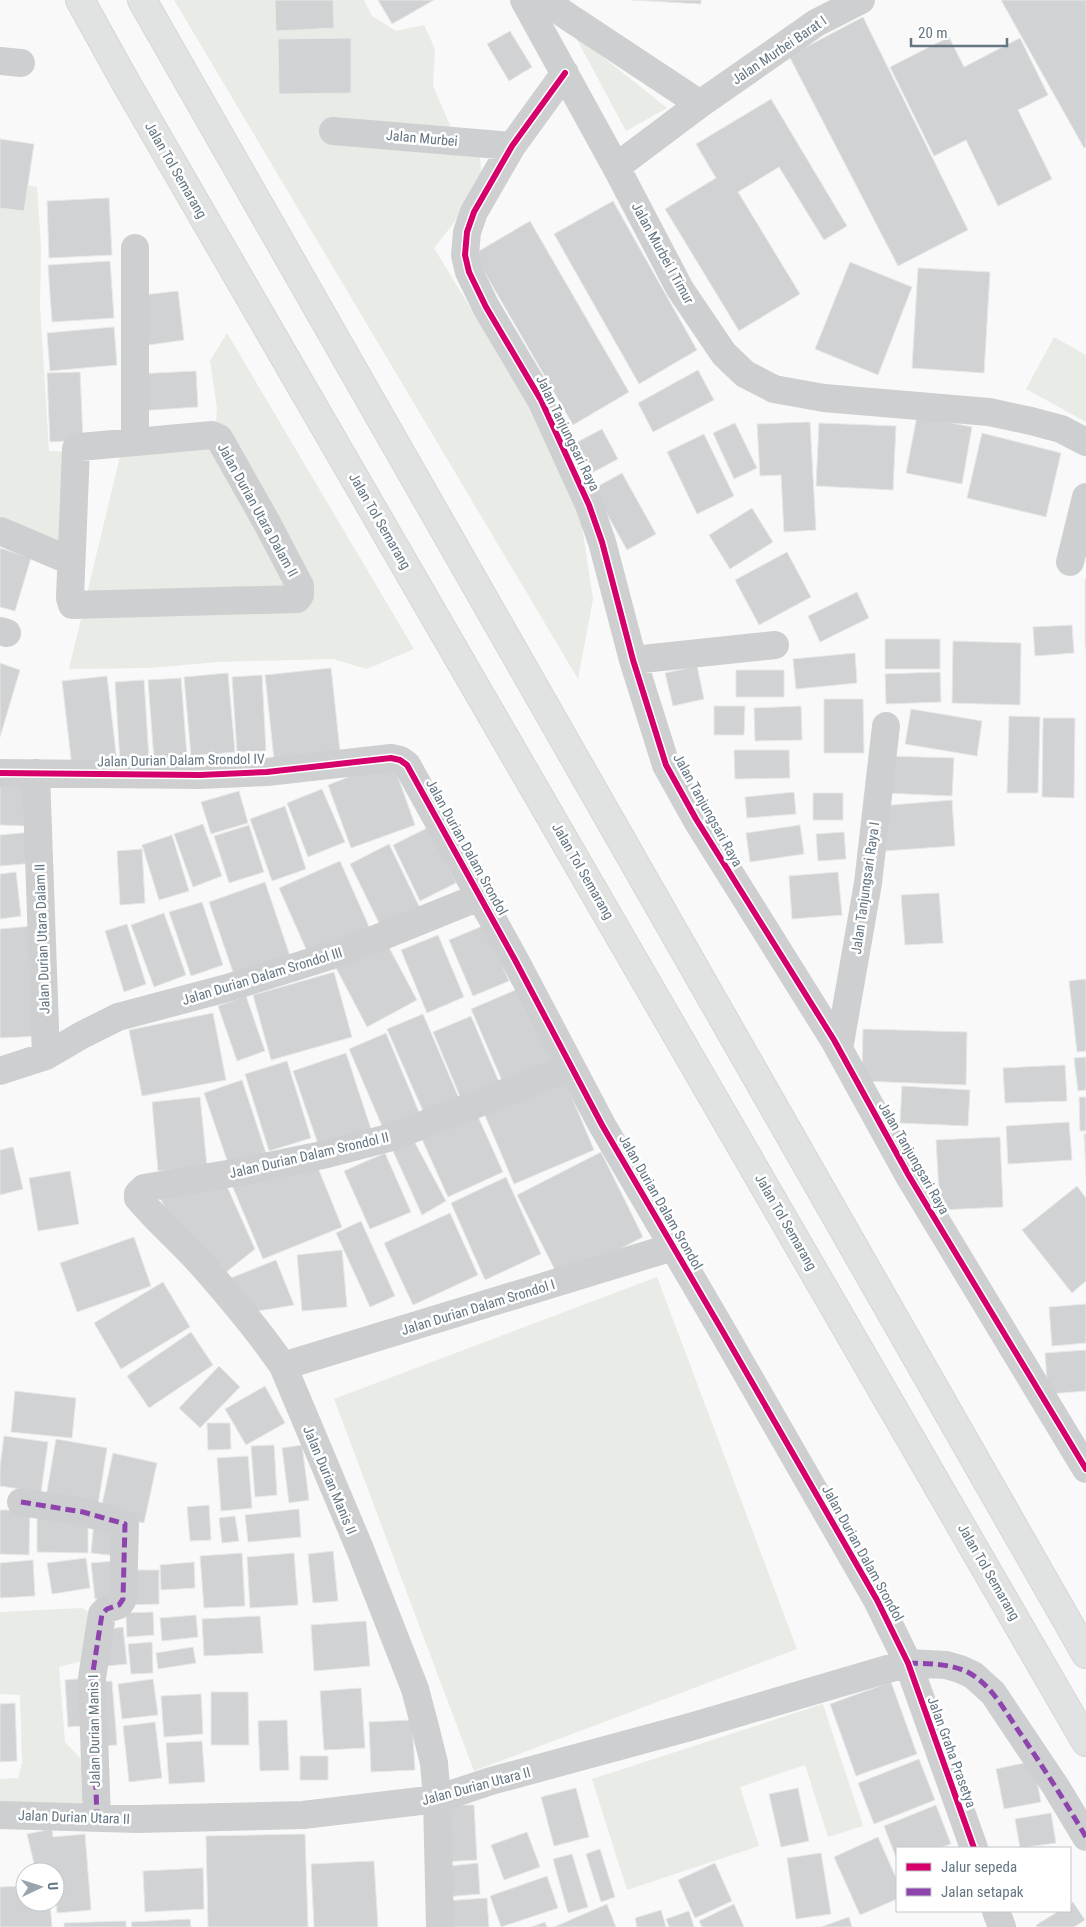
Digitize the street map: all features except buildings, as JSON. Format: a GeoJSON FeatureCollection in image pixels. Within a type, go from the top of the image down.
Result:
{"type":"FeatureCollection","features":[{"type":"Feature","properties":{"kind":"highway","name":"Jalan Tol Semarang"},"geometry":{"type":"LineString","coordinates":[[80,0],[136,100],[1086,1742]]}},
{"type":"Feature","properties":{"kind":"highway"},"geometry":{"type":"LineString","coordinates":[[142,0],[1086,1654]]}},
{"type":"Feature","properties":{"kind":"street","name":"Jalan Murbei I Timur"},"geometry":{"type":"LineString","coordinates":[[524,0],[616,167],[680,289],[724,354],[745,374],[774,390],[824,398],[989,412],[1061,430],[1086,442]]}},
{"type":"Feature","properties":{"kind":"street"},"geometry":{"type":"LineString","coordinates":[[546,0],[564,14],[700,104]]}},
{"type":"Feature","properties":{"kind":"street","name":"Jalan Murbei Barat I"},"geometry":{"type":"LineString","coordinates":[[616,167],[700,104],[816,23],[860,0]]}},
{"type":"Feature","properties":{"kind":"street","name":"Jalan Tanjungsari Raya"},"geometry":{"type":"LineString","coordinates":[[565,73],[512,146],[474,212],[467,232],[465,255],[468,272],[486,307],[541,400],[589,505],[602,542],[633,660],[666,765],[696,819],[839,1049],[909,1176],[1086,1469]]}},
{"type":"Feature","properties":{"kind":"street","name":"Jalan Murbei"},"geometry":{"type":"LineString","coordinates":[[333,131],[512,146]]}},
{"type":"Feature","properties":{"kind":"street"},"geometry":{"type":"LineString","coordinates":[[135,248],[135,442]]}},
{"type":"Feature","properties":{"kind":"street","name":"Jalan Durian Utara Dalam II"},"geometry":{"type":"LineString","coordinates":[[212,435],[218,438],[300,586],[300,595],[297,599],[72,605],[70,598],[75,451],[80,446],[135,442],[212,435]]}},
{"type":"Feature","properties":{"kind":"street"},"geometry":{"type":"LineString","coordinates":[[1070,562],[1086,497]]}},
{"type":"Feature","properties":{"kind":"street"},"geometry":{"type":"LineString","coordinates":[[0,531],[71,561]]}},
{"type":"Feature","properties":{"kind":"street"},"geometry":{"type":"LineString","coordinates":[[633,660],[775,645]]}},
{"type":"Feature","properties":{"kind":"street","name":"Jalan Tanjungsari Raya I"},"geometry":{"type":"LineString","coordinates":[[839,1049],[868,883],[886,726]]}},
{"type":"Feature","properties":{"kind":"street","name":"Jalan Durian Dalam Srondol IV"},"geometry":{"type":"LineString","coordinates":[[0,773],[210,775],[268,772],[391,758]]}},
{"type":"Feature","properties":{"kind":"street","name":"Jalan Durian Dalam Srondol"},"geometry":{"type":"LineString","coordinates":[[391,758],[400,760],[407,765],[515,960],[602,1125],[867,1583],[908,1663]]}},
{"type":"Feature","properties":{"kind":"street","name":"Jalan Durian Utara Dalam II"},"geometry":{"type":"LineString","coordinates":[[36,772],[46,1056]]}},
{"type":"Feature","properties":{"kind":"street","name":"Jalan Durian Dalam Srondol III"},"geometry":{"type":"LineString","coordinates":[[46,1056],[82,1035],[118,1018],[227,988],[346,951],[479,897]]}},
{"type":"Feature","properties":{"kind":"street"},"geometry":{"type":"LineString","coordinates":[[0,1071],[46,1056]]}},
{"type":"Feature","properties":{"kind":"street","name":"Jalan Durian Dalam Srondol II"},"geometry":{"type":"LineString","coordinates":[[143,1204],[138,1198],[138,1194],[144,1188],[245,1171],[327,1154],[392,1137],[571,1067]]}},
{"type":"Feature","properties":{"kind":"street","name":"Jalan Durian Manis II"},"geometry":{"type":"LineString","coordinates":[[143,1204],[204,1266],[283,1366],[360,1549],[414,1689],[434,1764],[440,1927]]}},
{"type":"Feature","properties":{"kind":"street","name":"Jalan Durian Dalam Srondol I"},"geometry":{"type":"LineString","coordinates":[[283,1366],[673,1248]]}},
{"type":"Feature","properties":{"kind":"street","name":"Jalan Durian Manis I"},"geometry":{"type":"LineString","coordinates":[[21,1502],[83,1512],[125,1524],[123,1599],[119,1605],[108,1609],[102,1614],[93,1668],[96,1818]]}},
{"type":"Feature","properties":{"kind":"street","name":"Jalan Durian Utara II"},"geometry":{"type":"LineString","coordinates":[[0,1815],[137,1819],[303,1815],[436,1799],[490,1781],[690,1727],[908,1663],[946,1665],[960,1669],[973,1675],[993,1693],[1056,1787],[1086,1836]]}},
{"type":"Feature","properties":{"kind":"street","name":"Jalan Graha Prasetya"},"geometry":{"type":"LineString","coordinates":[[908,1663],[974,1847]]}},
{"type":"Feature","properties":{"kind":"shaded area"},"geometry":{"type":"Polygon","coordinates":[[[174,0],[364,0],[372,16],[396,31],[424,25],[435,49],[433,86],[453,132],[479,140],[482,187],[434,248],[575,480],[593,599],[578,679],[174,0]]]}},
{"type":"Feature","properties":{"kind":"shaded area"},"geometry":{"type":"Polygon","coordinates":[[[574,34],[667,108],[626,131],[574,34]]]}},
{"type":"Feature","properties":{"kind":"shaded area"},"geometry":{"type":"Polygon","coordinates":[[[0,180],[37,187],[41,247],[40,306],[49,451],[70,452],[65,552],[0,537],[0,180]]]}},
{"type":"Feature","properties":{"kind":"shaded area"},"geometry":{"type":"Polygon","coordinates":[[[227,333],[414,649],[367,669],[333,659],[218,662],[150,668],[69,669],[121,452],[215,441],[217,408],[210,361],[227,333]]]}},
{"type":"Feature","properties":{"kind":"shaded area"},"geometry":{"type":"Polygon","coordinates":[[[1054,337],[1086,355],[1086,422],[1026,389],[1054,337]]]}},
{"type":"Feature","properties":{"kind":"shaded area"},"geometry":{"type":"Polygon","coordinates":[[[657,1277],[797,1649],[474,1771],[334,1399],[657,1277]]]}},
{"type":"Feature","properties":{"kind":"shaded area"},"geometry":{"type":"Polygon","coordinates":[[[82,1608],[94,1615],[89,1659],[59,1667],[65,1742],[90,1772],[91,1809],[0,1807],[0,1779],[18,1778],[22,1763],[20,1695],[0,1694],[0,1612],[82,1608]]]}},
{"type":"Feature","properties":{"kind":"shaded area"},"geometry":{"type":"Polygon","coordinates":[[[823,1704],[863,1826],[828,1837],[805,1765],[740,1787],[759,1846],[627,1890],[592,1779],[823,1704]]]}},
{"type":"Feature","properties":{"kind":"marked path"},"geometry":{"type":"LineString","coordinates":[[21,1502],[83,1512],[125,1524],[123,1599],[119,1605],[107,1609],[102,1614],[92,1678],[97,1818]]}},
{"type":"Feature","properties":{"kind":"marked path"},"geometry":{"type":"LineString","coordinates":[[908,1663],[956,1668],[964,1670],[979,1679],[998,1701],[1062,1797],[1086,1837]]}},
{"type":"Feature","properties":{"kind":"cycle path"},"geometry":{"type":"LineString","coordinates":[[565,73],[512,146],[474,212],[467,232],[465,255],[469,272],[486,307],[541,400],[589,505],[602,542],[633,660],[666,765],[696,819],[834,1040],[909,1176],[1086,1469]]}},
{"type":"Feature","properties":{"kind":"cycle path"},"geometry":{"type":"LineString","coordinates":[[0,773],[200,775],[267,772],[391,758],[400,760],[407,765],[515,960],[602,1125],[877,1600],[908,1663],[974,1847]]}}]}
